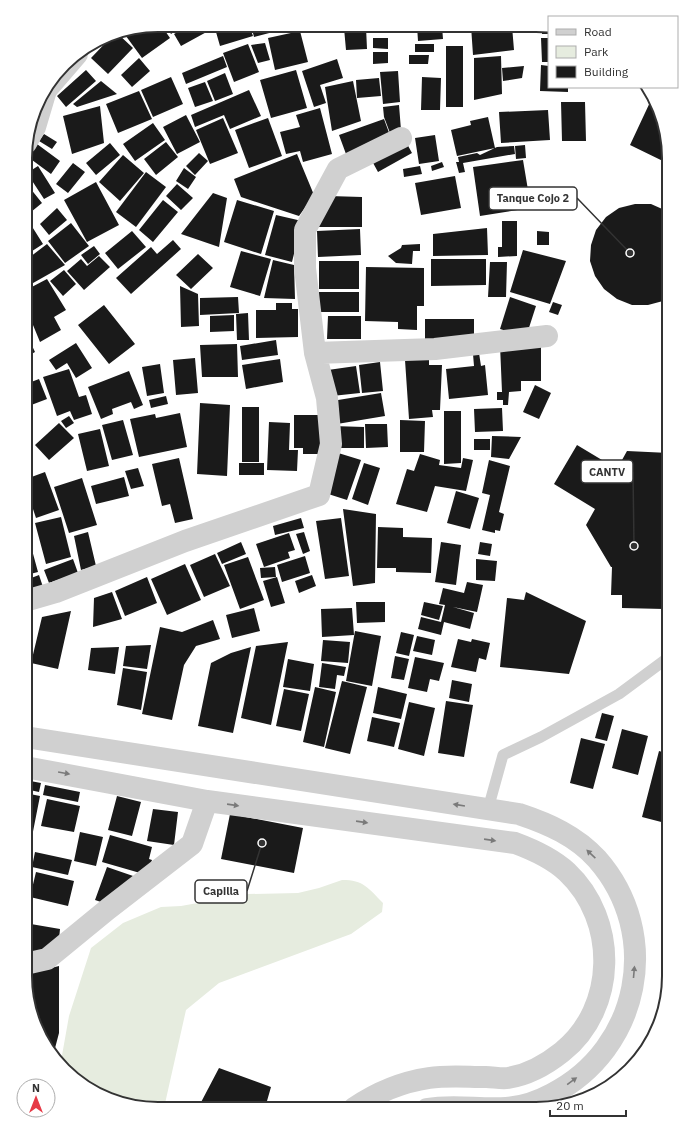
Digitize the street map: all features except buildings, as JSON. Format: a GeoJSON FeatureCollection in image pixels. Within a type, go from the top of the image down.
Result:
{"type":"FeatureCollection","features":[{"type":"Feature","properties":{"kind":"street"},"geometry":{"type":"LineString","coordinates":[[32,599],[56,592],[185,541],[319,495],[331,444],[327,398],[315,353],[305,268],[305,230],[338,169],[401,138]]}},
{"type":"Feature","properties":{"kind":"street"},"geometry":{"type":"LineString","coordinates":[[315,353],[435,349],[547,336]]}},
{"type":"Feature","properties":{"kind":"street"},"geometry":{"type":"LineString","coordinates":[[32,738],[520,814],[541,821],[561,831],[580,844],[597,859],[622,897],[634,940],[635,963],[633,986],[627,1009],[618,1030],[605,1050],[590,1067],[571,1082],[551,1094],[532,1102]]}},
{"type":"Feature","properties":{"kind":"street"},"geometry":{"type":"LineString","coordinates":[[32,768],[207,801],[514,843],[534,850],[567,872],[581,887],[592,904],[600,923],[604,942],[605,962],[603,982],[598,1002],[589,1020],[577,1037],[563,1051],[546,1064],[508,1078],[451,1076],[429,1078],[386,1090],[362,1102]]}},
{"type":"Feature","properties":{"kind":"street"},"geometry":{"type":"LineString","coordinates":[[32,962],[47,959],[108,909],[192,844],[207,801]]}},
{"type":"Feature","properties":{"kind":"lane"},"geometry":{"type":"LineString","coordinates":[[488,809],[503,755],[541,737],[619,694],[662,662]]}},
{"type":"Feature","properties":{"kind":"green space"},"geometry":{"type":"Polygon","coordinates":[[[342,880],[356,881],[369,889],[383,903],[382,912],[351,934],[219,983],[186,1010],[165,1102],[142,1101],[125,1098],[110,1092],[81,1076],[62,1057],[69,1016],[91,948],[123,923],[161,907],[181,906],[248,894],[298,893],[342,880]]]}},
{"type":"Feature","properties":{"kind":"place","name":"Tanque Cojo 2"},"geometry":{"type":"Point","coordinates":[630,253]}},
{"type":"Feature","properties":{"kind":"place","name":"CANTV"},"geometry":{"type":"Point","coordinates":[634,546]}},
{"type":"Feature","properties":{"kind":"place","name":"Capilla"},"geometry":{"type":"Point","coordinates":[262,843]}}]}
